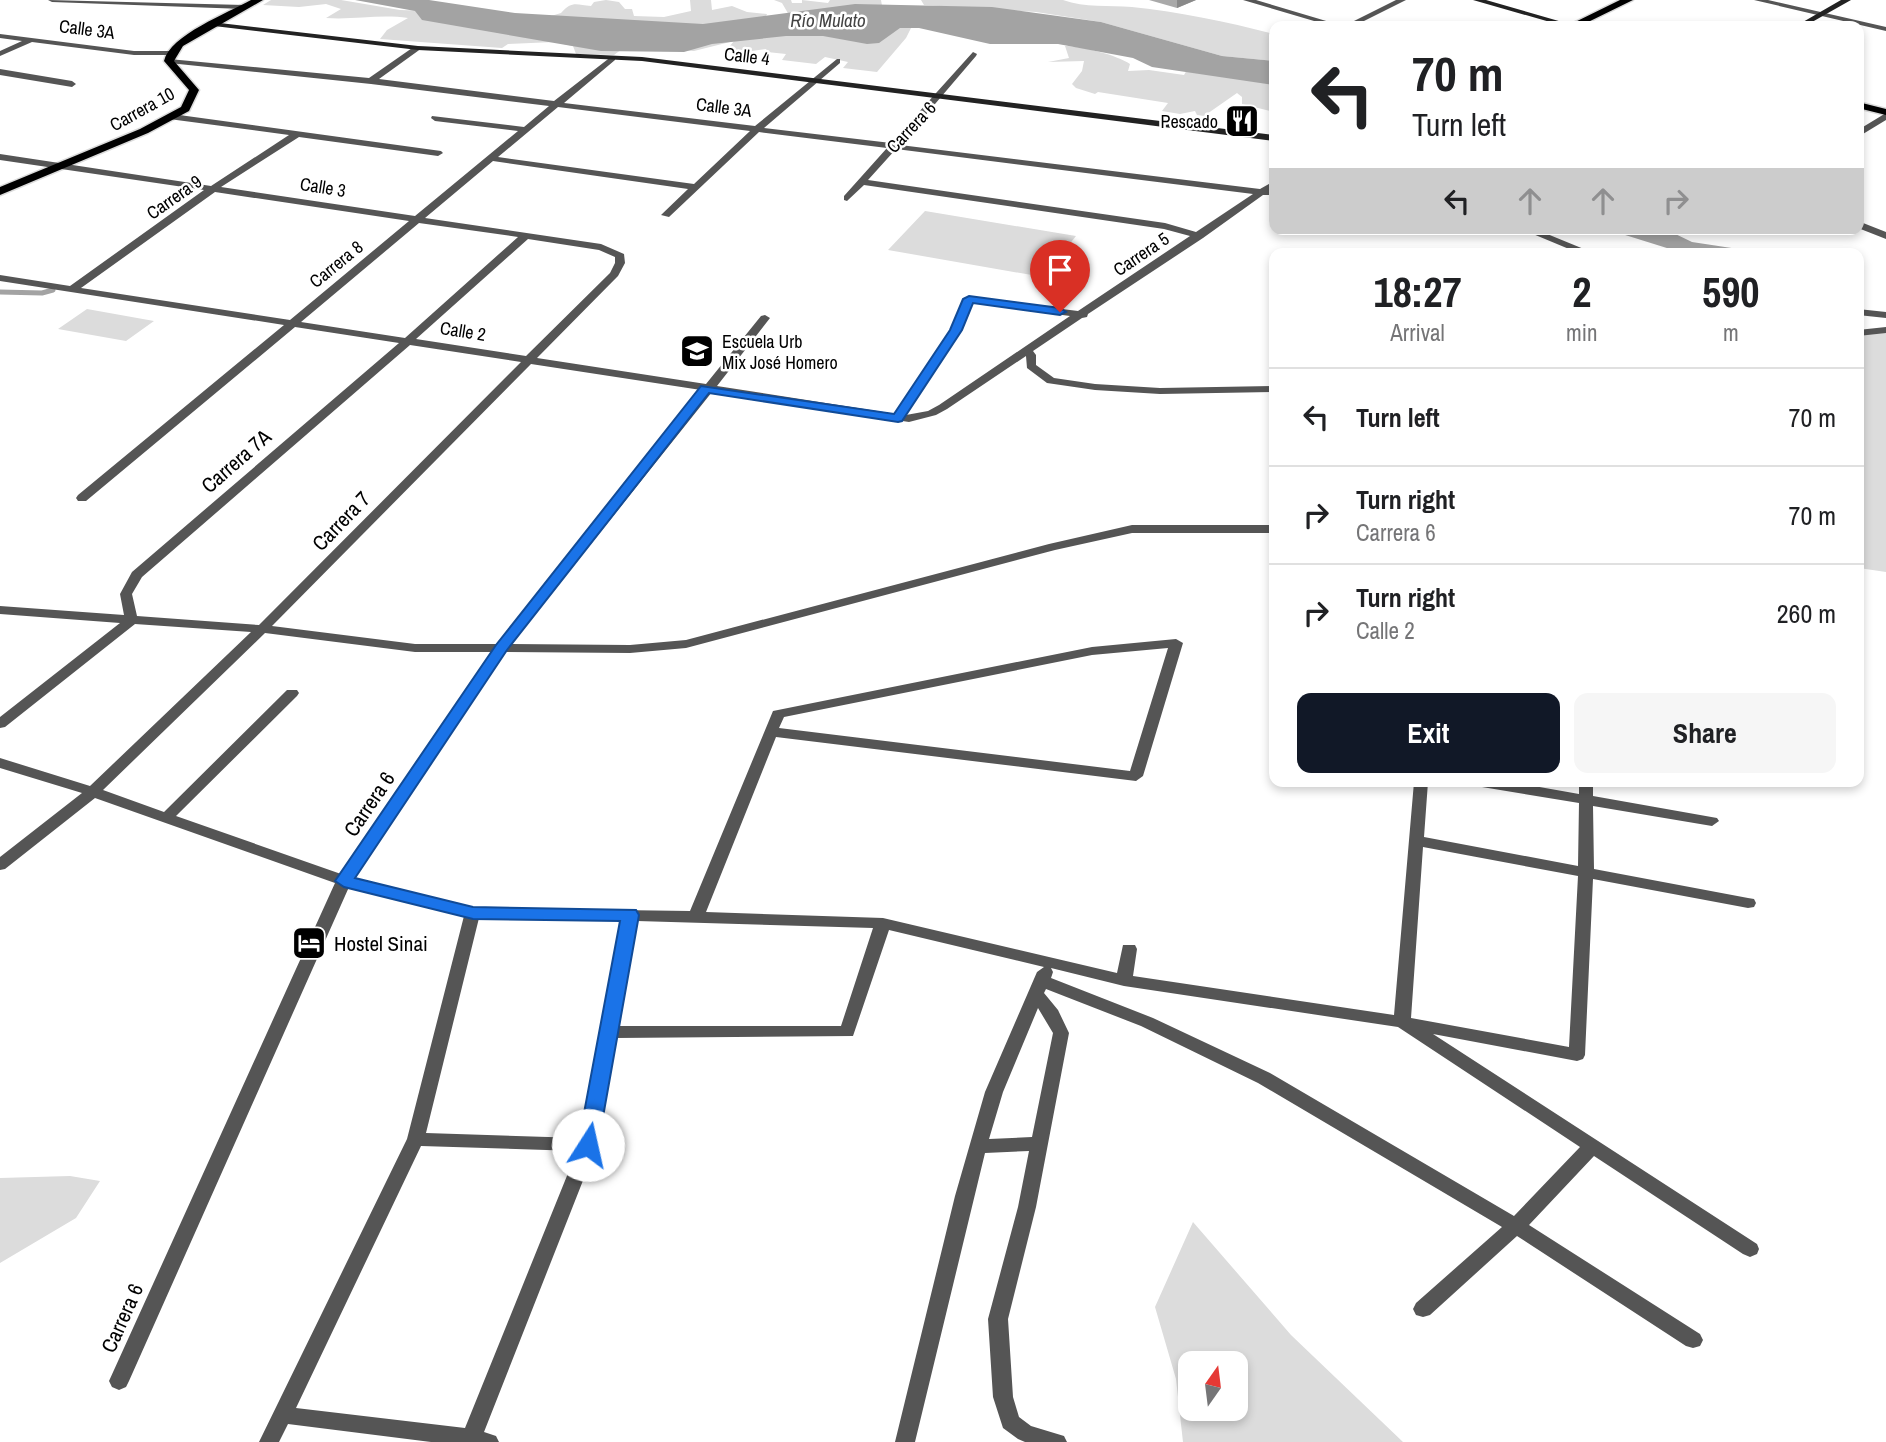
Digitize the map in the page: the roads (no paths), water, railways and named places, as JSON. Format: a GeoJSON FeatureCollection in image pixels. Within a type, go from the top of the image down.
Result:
{"type":"FeatureCollection","features":[{"type":"Feature","properties":{"kind":"main road","name":"Carrera 10"},"geometry":{"type":"LineString","coordinates":[[0,191],[63,166],[172,117],[185,108],[194,90],[170,57],[179,44],[258,0]]}},
{"type":"Feature","properties":{"kind":"main road"},"geometry":{"type":"LineString","coordinates":[[1476,0],[1554,21]]}},
{"type":"Feature","properties":{"kind":"main road"},"geometry":{"type":"LineString","coordinates":[[1583,21],[1628,0]]}},
{"type":"Feature","properties":{"kind":"main road"},"geometry":{"type":"LineString","coordinates":[[1809,21],[1847,0]]}},
{"type":"Feature","properties":{"kind":"main road","name":"Calle 4"},"geometry":{"type":"LineString","coordinates":[[214,24],[418,48],[612,58],[940,95],[1269,137]]}},
{"type":"Feature","properties":{"kind":"main road"},"geometry":{"type":"LineString","coordinates":[[1864,106],[1886,114]]}},
{"type":"Feature","properties":{"kind":"street"},"geometry":{"type":"LineString","coordinates":[[52,0],[244,7]]}},
{"type":"Feature","properties":{"kind":"street"},"geometry":{"type":"LineString","coordinates":[[1247,0],[1321,21]]}},
{"type":"Feature","properties":{"kind":"street"},"geometry":{"type":"LineString","coordinates":[[1358,21],[1402,0]]}},
{"type":"Feature","properties":{"kind":"street"},"geometry":{"type":"LineString","coordinates":[[1758,0],[1848,21]]}},
{"type":"Feature","properties":{"kind":"street"},"geometry":{"type":"LineString","coordinates":[[1864,24],[1886,29]]}},
{"type":"Feature","properties":{"kind":"street","name":"Calle 3A"},"geometry":{"type":"LineString","coordinates":[[0,36],[1269,193]]}},
{"type":"Feature","properties":{"kind":"street"},"geometry":{"type":"LineString","coordinates":[[0,54],[30,40]]}},
{"type":"Feature","properties":{"kind":"street"},"geometry":{"type":"LineString","coordinates":[[371,81],[418,48]]}},
{"type":"Feature","properties":{"kind":"street","name":"Carrera 6"},"geometry":{"type":"LineString","coordinates":[[847,198],[974,54]]}},
{"type":"Feature","properties":{"kind":"street","name":"Carrera 8"},"geometry":{"type":"LineString","coordinates":[[82,498],[291,322],[494,159],[612,58]]}},
{"type":"Feature","properties":{"kind":"street"},"geometry":{"type":"LineString","coordinates":[[666,215],[757,129],[837,61]]}},
{"type":"Feature","properties":{"kind":"street"},"geometry":{"type":"LineString","coordinates":[[0,72],[72,83]]}},
{"type":"Feature","properties":{"kind":"street"},"geometry":{"type":"LineString","coordinates":[[1864,130],[1886,114]]}},
{"type":"Feature","properties":{"kind":"street"},"geometry":{"type":"LineString","coordinates":[[172,117],[438,152]]}},
{"type":"Feature","properties":{"kind":"street"},"geometry":{"type":"LineString","coordinates":[[435,118],[527,130]]}},
{"type":"Feature","properties":{"kind":"street","name":"Carrera 9"},"geometry":{"type":"LineString","coordinates":[[71,289],[214,188],[297,134]]}},
{"type":"Feature","properties":{"kind":"street","name":"Calle 3"},"geometry":{"type":"LineString","coordinates":[[0,157],[613,251],[620,256],[620,264],[614,274]]}},
{"type":"Feature","properties":{"kind":"street"},"geometry":{"type":"LineString","coordinates":[[494,159],[696,187]]}},
{"type":"Feature","properties":{"kind":"street"},"geometry":{"type":"LineString","coordinates":[[861,182],[1165,226],[1200,236]]}},
{"type":"Feature","properties":{"kind":"street","name":"Carrera 5"},"geometry":{"type":"LineString","coordinates":[[920,417],[943,407],[1269,193]]}},
{"type":"Feature","properties":{"kind":"street"},"geometry":{"type":"LineString","coordinates":[[1864,227],[1886,236]]}},
{"type":"Feature","properties":{"kind":"street"},"geometry":{"type":"LineString","coordinates":[[1542,235],[1575,248]]}},
{"type":"Feature","properties":{"kind":"street","name":"Carrera 7A"},"geometry":{"type":"LineString","coordinates":[[131,620],[126,594],[136,575],[408,341],[525,236]]}},
{"type":"Feature","properties":{"kind":"street","name":"Carrera 7"},"geometry":{"type":"LineString","coordinates":[[0,865],[93,792],[262,629],[614,274]]}},
{"type":"Feature","properties":{"kind":"street","name":"Calle 2"},"geometry":{"type":"LineString","coordinates":[[0,278],[898,419],[920,417]]}},
{"type":"Feature","properties":{"kind":"street"},"geometry":{"type":"LineString","coordinates":[[898,419],[956,330],[969,299],[1083,315]]}},
{"type":"Feature","properties":{"kind":"street"},"geometry":{"type":"LineString","coordinates":[[1864,313],[1886,315]]}},
{"type":"Feature","properties":{"kind":"street","name":"Carrera 6"},"geometry":{"type":"LineString","coordinates":[[119,1381],[344,881],[501,648],[765,318]]}},
{"type":"Feature","properties":{"kind":"street"},"geometry":{"type":"LineString","coordinates":[[1864,332],[1886,330]]}},
{"type":"Feature","properties":{"kind":"street"},"geometry":{"type":"LineString","coordinates":[[1027,351],[1031,355],[1031,366],[1051,381],[1160,391],[1269,389]]}},
{"type":"Feature","properties":{"kind":"street"},"geometry":{"type":"LineString","coordinates":[[0,610],[262,629],[415,648],[629,649],[686,644],[1053,547],[1132,529],[1269,529]]}},
{"type":"Feature","properties":{"kind":"street"},"geometry":{"type":"LineString","coordinates":[[0,724],[131,620]]}},
{"type":"Feature","properties":{"kind":"street"},"geometry":{"type":"LineString","coordinates":[[696,917],[778,714],[1092,651],[1176,643],[1136,776],[772,732]]}},
{"type":"Feature","properties":{"kind":"street"},"geometry":{"type":"LineString","coordinates":[[166,818],[292,693]]}},
{"type":"Feature","properties":{"kind":"street"},"geometry":{"type":"LineString","coordinates":[[0,763],[93,792],[344,881],[473,913],[883,923],[1042,980],[1147,1022],[1264,1078],[1516,1226],[1693,1340]]}},
{"type":"Feature","properties":{"kind":"street"},"geometry":{"type":"LineString","coordinates":[[1402,1022],[1422,787]]}},
{"type":"Feature","properties":{"kind":"street"},"geometry":{"type":"LineString","coordinates":[[1511,787],[1712,821]]}},
{"type":"Feature","properties":{"kind":"street"},"geometry":{"type":"LineString","coordinates":[[1042,980],[1124,980],[1402,1022],[1577,1055],[1586,873],[1586,787]]}},
{"type":"Feature","properties":{"kind":"street"},"geometry":{"type":"LineString","coordinates":[[1417,841],[1748,903]]}},
{"type":"Feature","properties":{"kind":"street"},"geometry":{"type":"LineString","coordinates":[[269,1442],[416,1139],[473,913]]}},
{"type":"Feature","properties":{"kind":"street"},"geometry":{"type":"LineString","coordinates":[[282,1415],[477,1441],[588,1145],[630,915]]}},
{"type":"Feature","properties":{"kind":"street"},"geometry":{"type":"LineString","coordinates":[[609,1032],[847,1032],[883,923]]}},
{"type":"Feature","properties":{"kind":"street"},"geometry":{"type":"LineString","coordinates":[[1124,980],[1129,948]]}},
{"type":"Feature","properties":{"kind":"street"},"geometry":{"type":"LineString","coordinates":[[1042,980],[1061,1033],[1016,1258],[998,1319],[1003,1397],[1010,1422],[1025,1433],[1057,1442]]}},
{"type":"Feature","properties":{"kind":"street"},"geometry":{"type":"LineString","coordinates":[[905,1442],[964,1196],[995,1092],[1042,980]]}},
{"type":"Feature","properties":{"kind":"street"},"geometry":{"type":"LineString","coordinates":[[1402,1022],[1593,1144],[1750,1249]]}},
{"type":"Feature","properties":{"kind":"street"},"geometry":{"type":"LineString","coordinates":[[416,1139],[588,1145]]}},
{"type":"Feature","properties":{"kind":"street"},"geometry":{"type":"LineString","coordinates":[[979,1146],[1040,1144]]}},
{"type":"Feature","properties":{"kind":"street"},"geometry":{"type":"LineString","coordinates":[[1423,1309],[1516,1226],[1593,1144]]}},
{"type":"Feature","properties":{"kind":"water","name":"Río Mulato"},"geometry":{"type":"Polygon","coordinates":[[[355,0],[429,0],[515,13],[703,24],[855,4],[992,7],[1101,22],[1222,56],[1269,61],[1269,84],[1152,67],[1133,58],[1058,44],[990,44],[919,28],[900,28],[879,43],[867,44],[823,36],[786,36],[712,44],[684,52],[601,51],[422,20],[415,11],[355,0]]]}},
{"type":"Feature","properties":{"kind":"water"},"geometry":{"type":"Polygon","coordinates":[[[1625,235],[1677,235],[1692,242],[1732,248],[1667,248],[1625,235]]]}},
{"type":"Feature","properties":{"kind":"waterway"},"geometry":{"type":"LineString","coordinates":[[0,292],[42,293],[53,290]]}},
{"type":"Feature","properties":{"kind":"place","name":"Pescado"},"geometry":{"type":"Point","coordinates":[1242,121]}},
{"type":"Feature","properties":{"kind":"place","name":"Escuela Urb Mix José Homero"},"geometry":{"type":"Point","coordinates":[697,351]}},
{"type":"Feature","properties":{"kind":"place","name":"Hostel Sinai"},"geometry":{"type":"Point","coordinates":[309,943]}}]}
